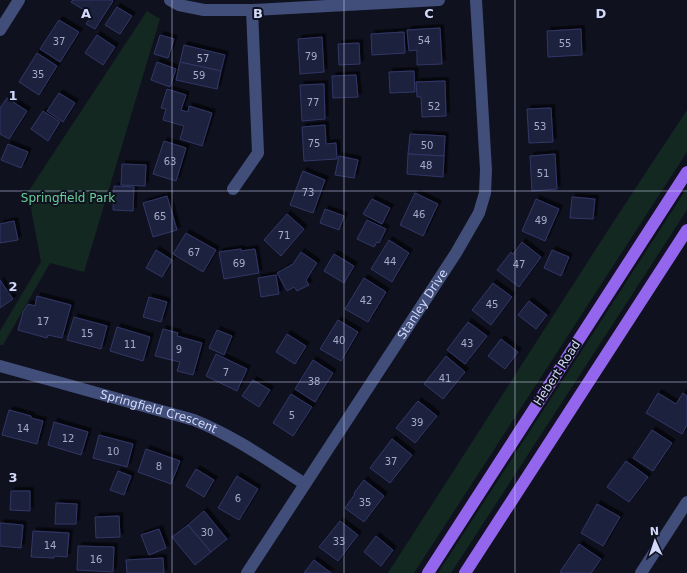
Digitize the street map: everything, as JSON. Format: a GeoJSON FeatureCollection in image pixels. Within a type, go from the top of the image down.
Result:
{"type":"FeatureCollection","features":[{"type":"Feature","properties":{"kind":"main road","name":"Hebert Road"},"geometry":{"type":"LineString","coordinates":[[428,573],[687,172]]}},
{"type":"Feature","properties":{"kind":"main road"},"geometry":{"type":"LineString","coordinates":[[465,573],[687,230]]}},
{"type":"Feature","properties":{"kind":"street"},"geometry":{"type":"LineString","coordinates":[[0,30],[19,0]]}},
{"type":"Feature","properties":{"kind":"street"},"geometry":{"type":"LineString","coordinates":[[170,0],[179,5],[204,10],[252,10],[439,0]]}},
{"type":"Feature","properties":{"kind":"street","name":"Stanley Drive"},"geometry":{"type":"LineString","coordinates":[[246,573],[456,253],[479,213],[485,193],[486,170],[476,0]]}},
{"type":"Feature","properties":{"kind":"street"},"geometry":{"type":"LineString","coordinates":[[233,189],[258,154],[252,10]]}},
{"type":"Feature","properties":{"kind":"street","name":"Springfield Crescent"},"geometry":{"type":"LineString","coordinates":[[0,366],[200,422],[227,434],[305,484]]}},
{"type":"Feature","properties":{"kind":"street"},"geometry":{"type":"LineString","coordinates":[[641,573],[687,502]]}},
{"type":"Feature","properties":{"kind":"green space","name":"Springfield Park"},"geometry":{"type":"Polygon","coordinates":[[[147,11],[160,19],[84,272],[50,263],[3,345],[0,345],[0,331],[41,262],[28,192],[147,11]]]}},
{"type":"Feature","properties":{"kind":"green space"},"geometry":{"type":"Polygon","coordinates":[[[687,110],[687,152],[414,573],[388,573],[612,224],[687,110]]]}},
{"type":"Feature","properties":{"kind":"green space"},"geometry":{"type":"Polygon","coordinates":[[[687,188],[687,210],[451,573],[438,573],[687,188]]]}},
{"type":"Feature","properties":{"kind":"building"},"geometry":{"type":"Polygon","coordinates":[[[73,0],[113,1],[95,29],[86,24],[92,15],[71,2],[73,0]]]}},
{"type":"Feature","properties":{"kind":"building"},"geometry":{"type":"Polygon","coordinates":[[[117,7],[132,16],[120,34],[105,25],[117,7]]]}},
{"type":"Feature","properties":{"kind":"building"},"geometry":{"type":"Polygon","coordinates":[[[59,20],[79,32],[60,62],[40,49],[59,20]]]}},
{"type":"Feature","properties":{"kind":"building"},"geometry":{"type":"Polygon","coordinates":[[[440,28],[442,64],[417,65],[417,50],[409,51],[407,30],[440,28]]]}},
{"type":"Feature","properties":{"kind":"building"},"geometry":{"type":"Polygon","coordinates":[[[581,29],[582,55],[548,57],[547,31],[581,29]]]}},
{"type":"Feature","properties":{"kind":"building"},"geometry":{"type":"Polygon","coordinates":[[[404,32],[405,53],[372,55],[371,34],[404,32]]]}},
{"type":"Feature","properties":{"kind":"building"},"geometry":{"type":"Polygon","coordinates":[[[97,35],[115,47],[103,65],[85,53],[97,35]]]}},
{"type":"Feature","properties":{"kind":"building"},"geometry":{"type":"Polygon","coordinates":[[[160,35],[174,39],[168,58],[154,54],[160,35]]]}},
{"type":"Feature","properties":{"kind":"building"},"geometry":{"type":"Polygon","coordinates":[[[322,37],[324,72],[300,74],[298,39],[322,37]]]}},
{"type":"Feature","properties":{"kind":"building"},"geometry":{"type":"Polygon","coordinates":[[[359,43],[360,64],[339,65],[338,44],[359,43]]]}},
{"type":"Feature","properties":{"kind":"building"},"geometry":{"type":"Polygon","coordinates":[[[184,45],[225,55],[221,71],[180,62],[184,45]]]}},
{"type":"Feature","properties":{"kind":"building"},"geometry":{"type":"Polygon","coordinates":[[[37,53],[57,66],[39,95],[19,82],[37,53]]]}},
{"type":"Feature","properties":{"kind":"building"},"geometry":{"type":"Polygon","coordinates":[[[157,62],[176,69],[170,87],[151,80],[157,62]]]}},
{"type":"Feature","properties":{"kind":"building"},"geometry":{"type":"Polygon","coordinates":[[[180,62],[221,71],[217,89],[176,80],[180,62]]]}},
{"type":"Feature","properties":{"kind":"building"},"geometry":{"type":"Polygon","coordinates":[[[414,71],[415,92],[390,93],[389,72],[414,71]]]}},
{"type":"Feature","properties":{"kind":"building"},"geometry":{"type":"Polygon","coordinates":[[[356,75],[358,97],[333,98],[332,76],[356,75]]]}},
{"type":"Feature","properties":{"kind":"building"},"geometry":{"type":"Polygon","coordinates":[[[445,81],[446,116],[422,117],[421,97],[417,97],[416,82],[445,81]]]}},
{"type":"Feature","properties":{"kind":"building"},"geometry":{"type":"Polygon","coordinates":[[[324,84],[325,119],[302,121],[300,85],[324,84]]]}},
{"type":"Feature","properties":{"kind":"building"},"geometry":{"type":"Polygon","coordinates":[[[167,89],[186,95],[181,110],[188,112],[189,106],[212,113],[202,146],[180,139],[184,126],[163,120],[166,109],[161,108],[167,89]]]}},
{"type":"Feature","properties":{"kind":"building"},"geometry":{"type":"Polygon","coordinates":[[[59,93],[75,103],[63,122],[47,111],[59,93]]]}},
{"type":"Feature","properties":{"kind":"building"},"geometry":{"type":"Polygon","coordinates":[[[7,98],[27,111],[9,139],[0,134],[0,108],[7,98]]]}},
{"type":"Feature","properties":{"kind":"building"},"geometry":{"type":"Polygon","coordinates":[[[551,108],[553,142],[529,143],[527,109],[551,108]]]}},
{"type":"Feature","properties":{"kind":"building"},"geometry":{"type":"Polygon","coordinates":[[[43,111],[60,122],[48,141],[31,129],[43,111]]]}},
{"type":"Feature","properties":{"kind":"building"},"geometry":{"type":"Polygon","coordinates":[[[325,125],[326,144],[336,143],[337,159],[304,161],[302,127],[325,125]]]}},
{"type":"Feature","properties":{"kind":"building"},"geometry":{"type":"Polygon","coordinates":[[[410,134],[445,136],[444,156],[408,154],[410,134]]]}},
{"type":"Feature","properties":{"kind":"building"},"geometry":{"type":"Polygon","coordinates":[[[164,141],[186,148],[176,181],[153,174],[164,141]]]}},
{"type":"Feature","properties":{"kind":"building"},"geometry":{"type":"Polygon","coordinates":[[[8,144],[28,152],[21,168],[1,160],[8,144]]]}},
{"type":"Feature","properties":{"kind":"building"},"geometry":{"type":"Polygon","coordinates":[[[408,154],[444,156],[443,177],[407,174],[408,154]]]}},
{"type":"Feature","properties":{"kind":"building"},"geometry":{"type":"Polygon","coordinates":[[[555,154],[557,189],[532,191],[530,156],[555,154]]]}},
{"type":"Feature","properties":{"kind":"building"},"geometry":{"type":"Polygon","coordinates":[[[339,156],[358,160],[354,178],[335,175],[339,156]]]}},
{"type":"Feature","properties":{"kind":"building"},"geometry":{"type":"Polygon","coordinates":[[[122,164],[146,165],[145,186],[121,185],[122,164]]]}},
{"type":"Feature","properties":{"kind":"building"},"geometry":{"type":"Polygon","coordinates":[[[303,171],[325,180],[313,213],[290,205],[303,171]]]}},
{"type":"Feature","properties":{"kind":"building"},"geometry":{"type":"Polygon","coordinates":[[[114,186],[134,187],[133,211],[113,210],[114,186]]]}},
{"type":"Feature","properties":{"kind":"building"},"geometry":{"type":"Polygon","coordinates":[[[415,193],[438,204],[423,236],[400,225],[415,193]]]}},
{"type":"Feature","properties":{"kind":"building"},"geometry":{"type":"Polygon","coordinates":[[[167,196],[177,230],[153,237],[143,203],[167,196]]]}},
{"type":"Feature","properties":{"kind":"building"},"geometry":{"type":"Polygon","coordinates":[[[572,197],[595,199],[593,219],[570,218],[572,197]]]}},
{"type":"Feature","properties":{"kind":"building"},"geometry":{"type":"Polygon","coordinates":[[[372,199],[390,208],[382,224],[363,214],[372,199]]]}},
{"type":"Feature","properties":{"kind":"building"},"geometry":{"type":"Polygon","coordinates":[[[536,199],[559,209],[545,241],[522,231],[536,199]]]}},
{"type":"Feature","properties":{"kind":"building"},"geometry":{"type":"Polygon","coordinates":[[[325,209],[344,216],[339,230],[320,223],[325,209]]]}},
{"type":"Feature","properties":{"kind":"building"},"geometry":{"type":"Polygon","coordinates":[[[287,214],[304,229],[281,256],[264,240],[287,214]]]}},
{"type":"Feature","properties":{"kind":"building"},"geometry":{"type":"Polygon","coordinates":[[[367,220],[386,229],[379,243],[377,242],[374,247],[357,239],[367,220]]]}},
{"type":"Feature","properties":{"kind":"building"},"geometry":{"type":"Polygon","coordinates":[[[14,221],[18,240],[0,243],[0,224],[14,221]]]}},
{"type":"Feature","properties":{"kind":"building"},"geometry":{"type":"Polygon","coordinates":[[[186,233],[216,250],[203,272],[173,254],[186,233]]]}},
{"type":"Feature","properties":{"kind":"building"},"geometry":{"type":"Polygon","coordinates":[[[389,240],[409,253],[392,282],[371,269],[389,240]]]}},
{"type":"Feature","properties":{"kind":"building"},"geometry":{"type":"Polygon","coordinates":[[[522,242],[541,257],[519,287],[497,270],[511,252],[513,254],[522,242]]]}},
{"type":"Feature","properties":{"kind":"building"},"geometry":{"type":"Polygon","coordinates":[[[241,249],[241,251],[255,249],[259,273],[224,279],[219,252],[241,249]]]}},
{"type":"Feature","properties":{"kind":"building"},"geometry":{"type":"Polygon","coordinates":[[[156,250],[172,260],[162,277],[146,268],[156,250]]]}},
{"type":"Feature","properties":{"kind":"building"},"geometry":{"type":"Polygon","coordinates":[[[552,250],[569,257],[561,276],[544,268],[552,250]]]}},
{"type":"Feature","properties":{"kind":"building"},"geometry":{"type":"Polygon","coordinates":[[[301,252],[317,263],[306,280],[309,285],[297,291],[294,287],[287,291],[277,273],[293,264],[301,252]]]}},
{"type":"Feature","properties":{"kind":"building"},"geometry":{"type":"Polygon","coordinates":[[[334,254],[354,266],[344,283],[324,271],[334,254]]]}},
{"type":"Feature","properties":{"kind":"building"},"geometry":{"type":"Polygon","coordinates":[[[276,275],[279,294],[261,297],[258,278],[276,275]]]}},
{"type":"Feature","properties":{"kind":"building"},"geometry":{"type":"Polygon","coordinates":[[[364,278],[386,292],[368,322],[345,309],[364,278]]]}},
{"type":"Feature","properties":{"kind":"building"},"geometry":{"type":"Polygon","coordinates":[[[0,280],[13,299],[0,308],[0,280]]]}},
{"type":"Feature","properties":{"kind":"building"},"geometry":{"type":"Polygon","coordinates":[[[493,283],[512,297],[491,325],[472,310],[493,283]]]}},
{"type":"Feature","properties":{"kind":"building"},"geometry":{"type":"Polygon","coordinates":[[[37,296],[71,305],[62,338],[48,335],[47,338],[18,330],[23,312],[28,304],[35,306],[37,296]]]}},
{"type":"Feature","properties":{"kind":"building"},"geometry":{"type":"Polygon","coordinates":[[[149,297],[167,302],[161,322],[143,317],[149,297]]]}},
{"type":"Feature","properties":{"kind":"building"},"geometry":{"type":"Polygon","coordinates":[[[529,301],[547,315],[536,329],[518,315],[529,301]]]}},
{"type":"Feature","properties":{"kind":"building"},"geometry":{"type":"Polygon","coordinates":[[[74,317],[107,326],[101,349],[67,340],[74,317]]]}},
{"type":"Feature","properties":{"kind":"building"},"geometry":{"type":"Polygon","coordinates":[[[338,320],[358,332],[341,361],[320,349],[338,320]]]}},
{"type":"Feature","properties":{"kind":"building"},"geometry":{"type":"Polygon","coordinates":[[[468,322],[487,336],[465,364],[447,350],[468,322]]]}},
{"type":"Feature","properties":{"kind":"building"},"geometry":{"type":"Polygon","coordinates":[[[117,327],[150,337],[143,361],[110,351],[117,327]]]}},
{"type":"Feature","properties":{"kind":"building"},"geometry":{"type":"Polygon","coordinates":[[[163,329],[178,333],[177,336],[202,343],[193,375],[177,371],[180,362],[155,356],[163,329]]]}},
{"type":"Feature","properties":{"kind":"building"},"geometry":{"type":"Polygon","coordinates":[[[217,330],[232,336],[224,355],[209,348],[217,330]]]}},
{"type":"Feature","properties":{"kind":"building"},"geometry":{"type":"Polygon","coordinates":[[[287,334],[306,346],[295,364],[276,352],[287,334]]]}},
{"type":"Feature","properties":{"kind":"building"},"geometry":{"type":"Polygon","coordinates":[[[501,339],[518,352],[505,369],[488,356],[501,339]]]}},
{"type":"Feature","properties":{"kind":"building"},"geometry":{"type":"Polygon","coordinates":[[[216,354],[247,369],[237,391],[206,376],[216,354]]]}},
{"type":"Feature","properties":{"kind":"building"},"geometry":{"type":"Polygon","coordinates":[[[446,356],[465,372],[443,399],[424,384],[446,356]]]}},
{"type":"Feature","properties":{"kind":"building"},"geometry":{"type":"Polygon","coordinates":[[[313,360],[333,373],[315,402],[295,389],[313,360]]]}},
{"type":"Feature","properties":{"kind":"building"},"geometry":{"type":"Polygon","coordinates":[[[253,380],[270,390],[259,407],[242,396],[253,380]]]}},
{"type":"Feature","properties":{"kind":"building"},"geometry":{"type":"Polygon","coordinates":[[[658,393],[676,404],[683,393],[687,396],[687,425],[682,434],[646,413],[658,393]]]}},
{"type":"Feature","properties":{"kind":"building"},"geometry":{"type":"Polygon","coordinates":[[[291,394],[312,407],[293,436],[273,423],[291,394]]]}},
{"type":"Feature","properties":{"kind":"building"},"geometry":{"type":"Polygon","coordinates":[[[418,401],[437,416],[415,443],[396,428],[418,401]]]}},
{"type":"Feature","properties":{"kind":"building"},"geometry":{"type":"Polygon","coordinates":[[[9,410],[43,421],[37,444],[2,435],[9,410]]]}},
{"type":"Feature","properties":{"kind":"building"},"geometry":{"type":"Polygon","coordinates":[[[54,422],[88,432],[81,455],[48,445],[54,422]]]}},
{"type":"Feature","properties":{"kind":"building"},"geometry":{"type":"Polygon","coordinates":[[[652,430],[672,443],[653,471],[633,458],[652,430]]]}},
{"type":"Feature","properties":{"kind":"building"},"geometry":{"type":"Polygon","coordinates":[[[99,435],[133,444],[127,467],[93,458],[99,435]]]}},
{"type":"Feature","properties":{"kind":"building"},"geometry":{"type":"Polygon","coordinates":[[[392,439],[412,455],[390,483],[370,468],[392,439]]]}},
{"type":"Feature","properties":{"kind":"building"},"geometry":{"type":"Polygon","coordinates":[[[146,449],[180,461],[171,484],[138,472],[146,449]]]}},
{"type":"Feature","properties":{"kind":"building"},"geometry":{"type":"Polygon","coordinates":[[[626,461],[648,477],[629,502],[607,487],[626,461]]]}},
{"type":"Feature","properties":{"kind":"building"},"geometry":{"type":"Polygon","coordinates":[[[196,469],[214,480],[204,497],[186,486],[196,469]]]}},
{"type":"Feature","properties":{"kind":"building"},"geometry":{"type":"Polygon","coordinates":[[[118,471],[131,476],[124,495],[110,490],[118,471]]]}},
{"type":"Feature","properties":{"kind":"building"},"geometry":{"type":"Polygon","coordinates":[[[237,476],[258,489],[239,520],[218,508],[237,476]]]}},
{"type":"Feature","properties":{"kind":"building"},"geometry":{"type":"Polygon","coordinates":[[[364,480],[384,496],[364,522],[345,508],[364,480]]]}},
{"type":"Feature","properties":{"kind":"building"},"geometry":{"type":"Polygon","coordinates":[[[11,491],[30,491],[30,511],[10,510],[11,491]]]}},
{"type":"Feature","properties":{"kind":"building"},"geometry":{"type":"Polygon","coordinates":[[[56,503],[77,504],[76,524],[55,524],[56,503]]]}},
{"type":"Feature","properties":{"kind":"building"},"geometry":{"type":"Polygon","coordinates":[[[597,504],[620,517],[603,546],[581,533],[597,504]]]}},
{"type":"Feature","properties":{"kind":"building"},"geometry":{"type":"Polygon","coordinates":[[[204,511],[227,539],[211,552],[188,525],[204,511]]]}},
{"type":"Feature","properties":{"kind":"building"},"geometry":{"type":"Polygon","coordinates":[[[119,516],[120,537],[96,538],[95,517],[119,516]]]}},
{"type":"Feature","properties":{"kind":"building"},"geometry":{"type":"Polygon","coordinates":[[[340,521],[358,535],[338,561],[319,547],[340,521]]]}},
{"type":"Feature","properties":{"kind":"building"},"geometry":{"type":"Polygon","coordinates":[[[0,523],[23,525],[21,548],[0,546],[0,523]]]}},
{"type":"Feature","properties":{"kind":"building"},"geometry":{"type":"Polygon","coordinates":[[[188,525],[211,552],[195,565],[172,537],[188,525]]]}},
{"type":"Feature","properties":{"kind":"building"},"geometry":{"type":"Polygon","coordinates":[[[159,529],[166,548],[149,555],[141,535],[159,529]]]}},
{"type":"Feature","properties":{"kind":"building"},"geometry":{"type":"Polygon","coordinates":[[[33,531],[69,533],[67,557],[31,557],[33,531]]]}},
{"type":"Feature","properties":{"kind":"building"},"geometry":{"type":"Polygon","coordinates":[[[376,536],[393,550],[381,566],[364,552],[376,536]]]}},
{"type":"Feature","properties":{"kind":"building"},"geometry":{"type":"Polygon","coordinates":[[[579,544],[601,559],[591,573],[560,572],[579,544]]]}},
{"type":"Feature","properties":{"kind":"building"},"geometry":{"type":"Polygon","coordinates":[[[78,546],[114,547],[113,572],[77,570],[78,546]]]}},
{"type":"Feature","properties":{"kind":"building"},"geometry":{"type":"Polygon","coordinates":[[[163,558],[164,573],[127,573],[126,560],[163,558]]]}},
{"type":"Feature","properties":{"kind":"building"},"geometry":{"type":"Polygon","coordinates":[[[314,560],[331,573],[304,573],[314,560]]]}}]}
